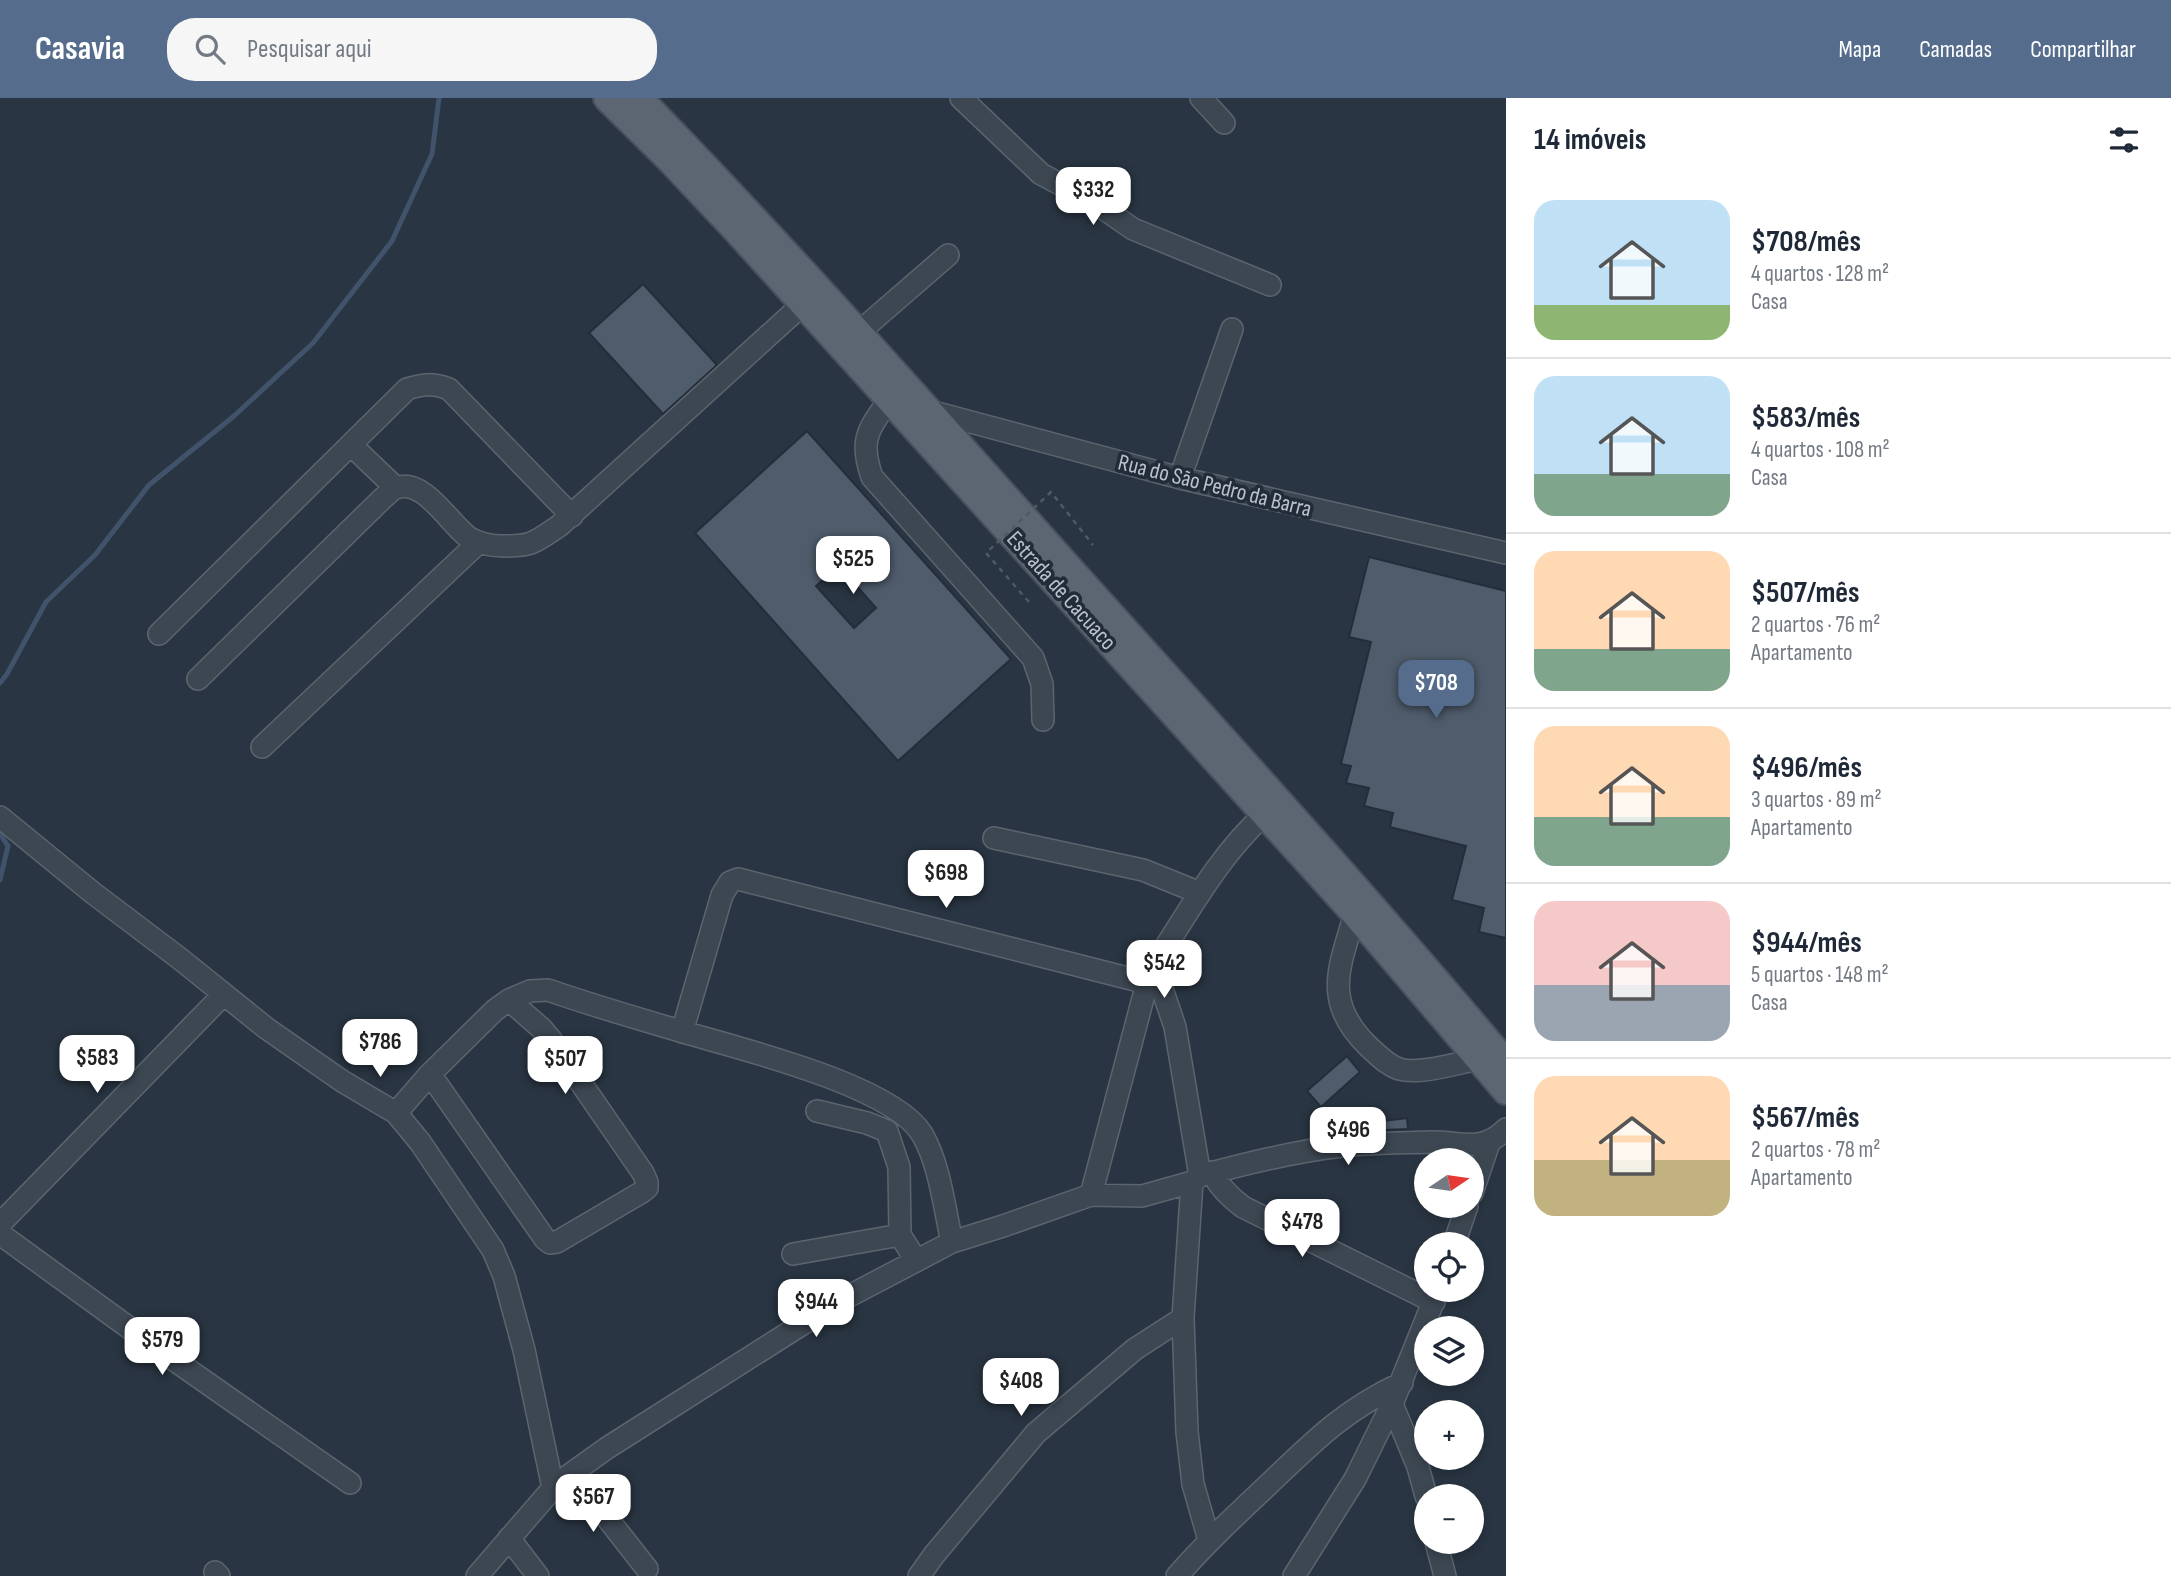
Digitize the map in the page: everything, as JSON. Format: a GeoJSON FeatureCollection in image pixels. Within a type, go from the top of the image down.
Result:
{"type":"FeatureCollection","features":[{"type":"Feature","properties":{"kind":"main road","name":"Estrada de Cacuaco"},"geometry":{"type":"LineString","coordinates":[[607,98],[678,169],[1265,814],[1355,914],[1506,1091]]}},
{"type":"Feature","properties":{"kind":"main road","name":"Estrada de Cacuaco"},"geometry":{"type":"LineString","coordinates":[[639,98],[703,163],[858,333],[1407,945],[1506,1063]]}},
{"type":"Feature","properties":{"kind":"street"},"geometry":{"type":"LineString","coordinates":[[961,98],[1041,174],[1094,202],[1133,229],[1270,285]]}},
{"type":"Feature","properties":{"kind":"street"},"geometry":{"type":"LineString","coordinates":[[1201,98],[1224,123]]}},
{"type":"Feature","properties":{"kind":"street"},"geometry":{"type":"LineString","coordinates":[[858,333],[948,254]]}},
{"type":"Feature","properties":{"kind":"street"},"geometry":{"type":"LineString","coordinates":[[198,679],[373,507],[396,488],[410,486],[425,494],[449,520],[478,542],[492,546],[531,544],[572,516],[802,305]]}},
{"type":"Feature","properties":{"kind":"street"},"geometry":{"type":"LineString","coordinates":[[1180,478],[1233,329]]}},
{"type":"Feature","properties":{"kind":"street"},"geometry":{"type":"LineString","coordinates":[[159,634],[407,389],[423,384],[435,384],[449,389],[572,516]]}},
{"type":"Feature","properties":{"kind":"street"},"geometry":{"type":"LineString","coordinates":[[889,400],[867,430],[865,450],[872,477],[1033,658],[1042,684],[1043,720]]}},
{"type":"Feature","properties":{"kind":"street","name":"Rua do São Pedro da Barra"},"geometry":{"type":"LineString","coordinates":[[926,410],[1180,478],[1506,553]]}},
{"type":"Feature","properties":{"kind":"street"},"geometry":{"type":"LineString","coordinates":[[351,445],[396,488]]}},
{"type":"Feature","properties":{"kind":"street"},"geometry":{"type":"LineString","coordinates":[[262,747],[478,542]]}},
{"type":"Feature","properties":{"kind":"street"},"geometry":{"type":"LineString","coordinates":[[1091,1195],[1151,974],[1200,894],[1244,832],[1265,814]]}},
{"type":"Feature","properties":{"kind":"street"},"geometry":{"type":"LineString","coordinates":[[0,817],[93,894],[266,1028],[342,1081],[396,1113],[420,1142],[493,1250],[504,1276],[519,1328],[553,1488]]}},
{"type":"Feature","properties":{"kind":"street"},"geometry":{"type":"LineString","coordinates":[[994,838],[1143,870],[1200,894]]}},
{"type":"Feature","properties":{"kind":"street"},"geometry":{"type":"LineString","coordinates":[[682,1032],[722,895],[730,882],[738,879],[1151,974]]}},
{"type":"Feature","properties":{"kind":"street"},"geometry":{"type":"LineString","coordinates":[[1355,914],[1338,971],[1343,1013],[1356,1033],[1378,1056],[1400,1069],[1418,1071],[1479,1059]]}},
{"type":"Feature","properties":{"kind":"street"},"geometry":{"type":"LineString","coordinates":[[1151,974],[1175,1027],[1201,1177],[1183,1318],[1188,1445],[1194,1484],[1209,1540]]}},
{"type":"Feature","properties":{"kind":"street"},"geometry":{"type":"LineString","coordinates":[[396,1113],[471,1031],[509,1000],[530,991],[548,990],[825,1075],[906,1116],[921,1133],[929,1150],[952,1242]]}},
{"type":"Feature","properties":{"kind":"street"},"geometry":{"type":"LineString","coordinates":[[0,1224],[223,995]]}},
{"type":"Feature","properties":{"kind":"street"},"geometry":{"type":"LineString","coordinates":[[430,1074],[550,1243],[557,1242],[647,1188],[643,1173],[542,1029],[509,1000]]}},
{"type":"Feature","properties":{"kind":"street"},"geometry":{"type":"LineString","coordinates":[[817,1111],[867,1123],[887,1131],[899,1167],[900,1235],[916,1260]]}},
{"type":"Feature","properties":{"kind":"street"},"geometry":{"type":"LineString","coordinates":[[477,1576],[553,1488],[607,1448],[824,1310],[952,1242],[1091,1195],[1142,1196],[1282,1155],[1340,1146],[1398,1142],[1476,1145],[1489,1143],[1506,1129]]}},
{"type":"Feature","properties":{"kind":"street"},"geometry":{"type":"LineString","coordinates":[[1484,1158],[1489,1143]]}},
{"type":"Feature","properties":{"kind":"street"},"geometry":{"type":"LineString","coordinates":[[1201,1177],[1216,1181],[1243,1207],[1414,1286]]}},
{"type":"Feature","properties":{"kind":"street"},"geometry":{"type":"LineString","coordinates":[[0,1234],[350,1483]]}},
{"type":"Feature","properties":{"kind":"street"},"geometry":{"type":"LineString","coordinates":[[793,1254],[900,1235]]}},
{"type":"Feature","properties":{"kind":"street"},"geometry":{"type":"LineString","coordinates":[[1294,1576],[1355,1479],[1402,1383],[1434,1302]]}},
{"type":"Feature","properties":{"kind":"street"},"geometry":{"type":"LineString","coordinates":[[919,1576],[1035,1433],[1135,1349],[1183,1318]]}},
{"type":"Feature","properties":{"kind":"street"},"geometry":{"type":"LineString","coordinates":[[1177,1576],[1209,1540],[1337,1421],[1374,1396],[1402,1383]]}},
{"type":"Feature","properties":{"kind":"street"},"geometry":{"type":"LineString","coordinates":[[1392,1404],[1423,1484]]}},
{"type":"Feature","properties":{"kind":"street"},"geometry":{"type":"LineString","coordinates":[[572,1473],[647,1569]]}},
{"type":"Feature","properties":{"kind":"street"},"geometry":{"type":"LineString","coordinates":[[509,1538],[538,1576]]}},
{"type":"Feature","properties":{"kind":"street"},"geometry":{"type":"LineString","coordinates":[[1439,1554],[1445,1576]]}},
{"type":"Feature","properties":{"kind":"path"},"geometry":{"type":"LineString","coordinates":[[1029,603],[986,553],[1051,492],[1093,545]]}},
{"type":"Feature","properties":{"kind":"building"},"geometry":{"type":"Polygon","coordinates":[[[643,284],[717,365],[663,414],[589,333],[643,284]]]}},
{"type":"Feature","properties":{"kind":"building"},"geometry":{"type":"Polygon","coordinates":[[[807,431],[1011,659],[898,761],[695,533],[807,431]],[[839,566],[816,586],[854,628],[876,608],[839,566]]]}},
{"type":"Feature","properties":{"kind":"building"},"geometry":{"type":"Polygon","coordinates":[[[1369,557],[1506,591],[1506,938],[1479,932],[1484,908],[1452,900],[1466,846],[1390,827],[1393,813],[1364,806],[1369,788],[1346,783],[1351,766],[1341,764],[1371,642],[1349,637],[1369,557]]]}},
{"type":"Feature","properties":{"kind":"building"},"geometry":{"type":"Polygon","coordinates":[[[1347,1056],[1360,1072],[1321,1107],[1307,1091],[1347,1056]]]}},
{"type":"Feature","properties":{"kind":"building"},"geometry":{"type":"Polygon","coordinates":[[[1407,1118],[1408,1129],[1360,1131],[1359,1124],[1407,1118]]]}},
{"type":"Feature","properties":{"kind":"waterway"},"geometry":{"type":"LineString","coordinates":[[0,683],[46,602],[95,555],[149,485],[234,416],[313,343],[392,241],[432,154],[439,98]]}},
{"type":"Feature","properties":{"kind":"waterway"},"geometry":{"type":"LineString","coordinates":[[0,834],[8,846],[0,880]]}}]}
